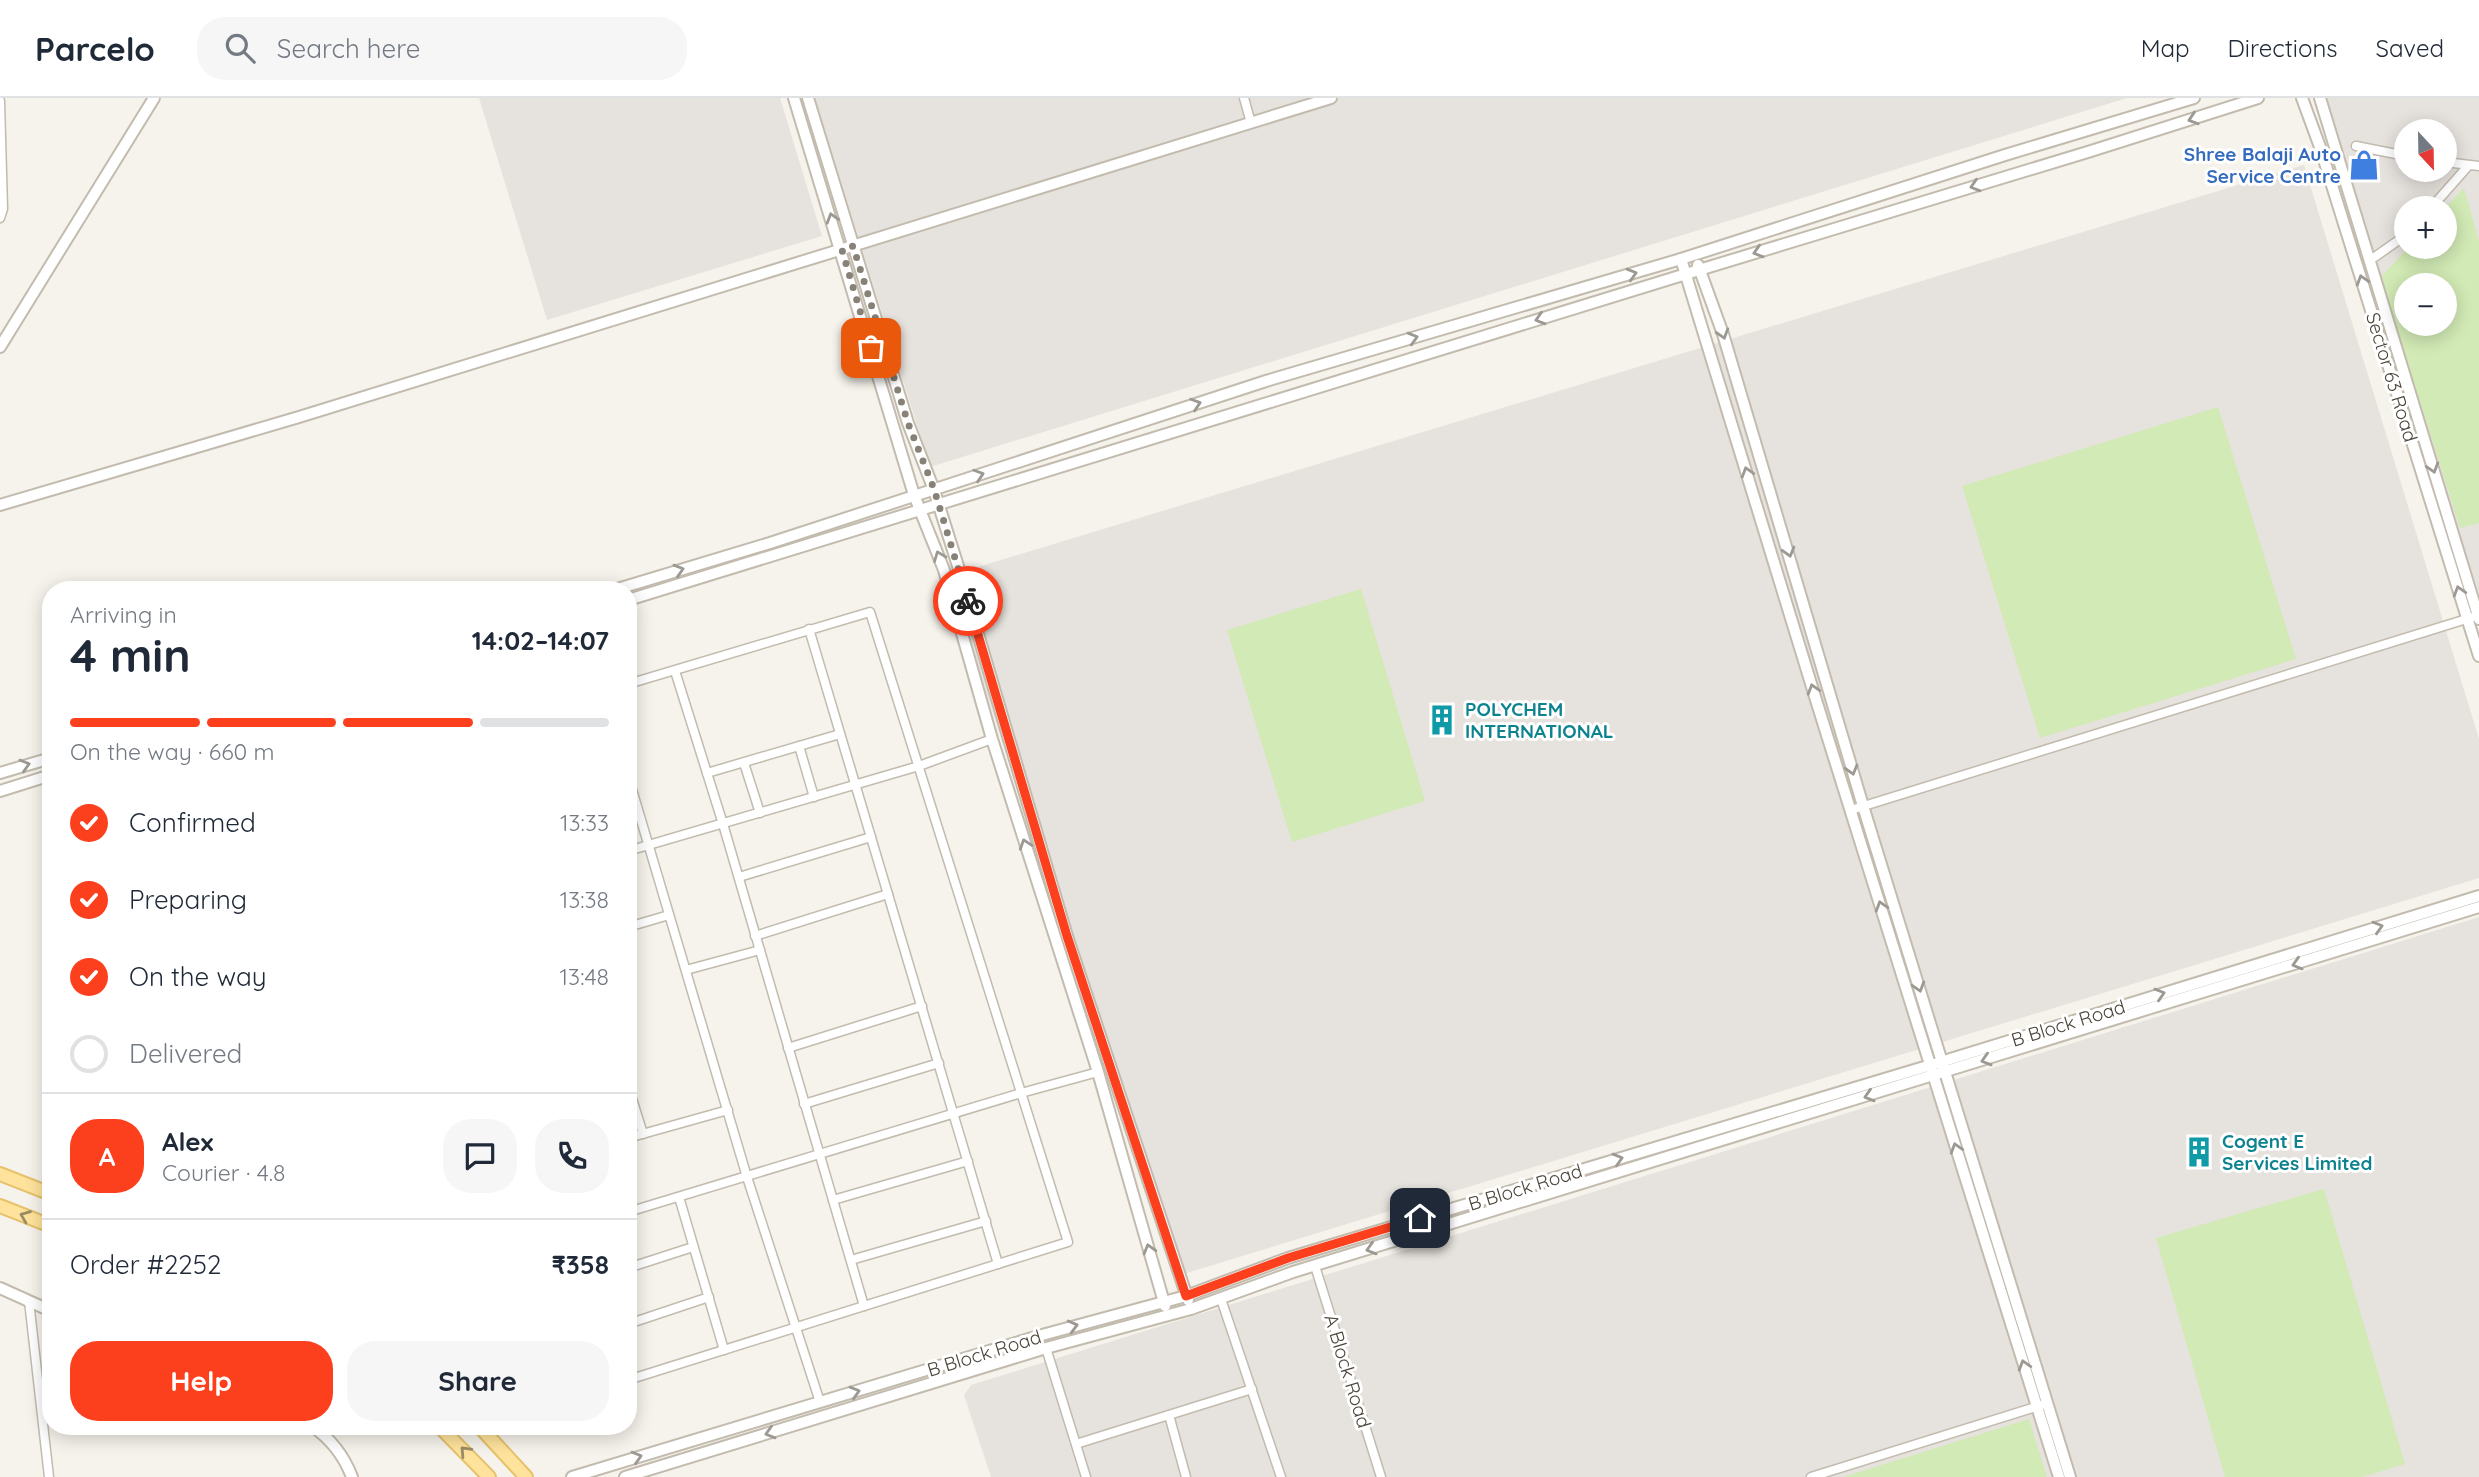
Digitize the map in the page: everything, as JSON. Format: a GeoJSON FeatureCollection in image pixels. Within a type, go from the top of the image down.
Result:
{"type":"FeatureCollection","features":[{"type":"Feature","properties":{"kind":"main road"},"geometry":{"type":"LineString","coordinates":[[0,1174],[42,1190]]}},
{"type":"Feature","properties":{"kind":"main road"},"geometry":{"type":"LineString","coordinates":[[0,1206],[42,1222]]}},
{"type":"Feature","properties":{"kind":"main road"},"geometry":{"type":"LineString","coordinates":[[448,1435],[489,1477]]}},
{"type":"Feature","properties":{"kind":"main road"},"geometry":{"type":"LineString","coordinates":[[487,1435],[526,1477]]}},
{"type":"Feature","properties":{"kind":"street"},"geometry":{"type":"LineString","coordinates":[[0,347],[154,98]]}},
{"type":"Feature","properties":{"kind":"street"},"geometry":{"type":"LineString","coordinates":[[794,98],[908,423],[934,489],[1067,936],[1191,1310]]}},
{"type":"Feature","properties":{"kind":"street"},"geometry":{"type":"LineString","coordinates":[[808,98],[914,495],[944,570],[992,739],[1098,1072],[1168,1315]]}},
{"type":"Feature","properties":{"kind":"street"},"geometry":{"type":"LineString","coordinates":[[1244,98],[1251,123]]}},
{"type":"Feature","properties":{"kind":"street"},"geometry":{"type":"LineString","coordinates":[[0,505],[299,417],[1331,98]]}},
{"type":"Feature","properties":{"kind":"street"},"geometry":{"type":"LineString","coordinates":[[637,583],[770,543],[1266,381],[1681,260],[2005,155],[2194,98]]}},
{"type":"Feature","properties":{"kind":"street"},"geometry":{"type":"LineString","coordinates":[[637,597],[2258,98]]}},
{"type":"Feature","properties":{"kind":"street","name":"Sector 63 Road"},"geometry":{"type":"LineString","coordinates":[[2302,98],[2476,617]]}},
{"type":"Feature","properties":{"kind":"street","name":"Sector 63 Road"},"geometry":{"type":"LineString","coordinates":[[2320,98],[2476,617],[2479,656]]}},
{"type":"Feature","properties":{"kind":"street"},"geometry":{"type":"LineString","coordinates":[[0,101],[3,209],[0,218]]}},
{"type":"Feature","properties":{"kind":"street"},"geometry":{"type":"LineString","coordinates":[[2356,146],[2394,154]]}},
{"type":"Feature","properties":{"kind":"street"},"geometry":{"type":"LineString","coordinates":[[2457,164],[2479,166]]}},
{"type":"Feature","properties":{"kind":"street"},"geometry":{"type":"LineString","coordinates":[[2442,196],[2468,166]]}},
{"type":"Feature","properties":{"kind":"street"},"geometry":{"type":"LineString","coordinates":[[2369,261],[2394,243]]}},
{"type":"Feature","properties":{"kind":"street"},"geometry":{"type":"LineString","coordinates":[[1694,255],[1718,318],[1743,400],[1857,808]]}},
{"type":"Feature","properties":{"kind":"street"},"geometry":{"type":"LineString","coordinates":[[1681,260],[1857,808],[2043,1405],[2070,1477]]}},
{"type":"Feature","properties":{"kind":"street"},"geometry":{"type":"LineString","coordinates":[[637,682],[870,612],[1068,1242],[637,1377]]}},
{"type":"Feature","properties":{"kind":"street"},"geometry":{"type":"LineString","coordinates":[[1857,808],[2476,617]]}},
{"type":"Feature","properties":{"kind":"street"},"geometry":{"type":"LineString","coordinates":[[809,629],[998,1264]]}},
{"type":"Feature","properties":{"kind":"street"},"geometry":{"type":"LineString","coordinates":[[675,671],[723,824],[864,1306]]}},
{"type":"Feature","properties":{"kind":"street"},"geometry":{"type":"LineString","coordinates":[[707,774],[841,734]]}},
{"type":"Feature","properties":{"kind":"street"},"geometry":{"type":"LineString","coordinates":[[637,848],[919,766],[992,739]]}},
{"type":"Feature","properties":{"kind":"street"},"geometry":{"type":"LineString","coordinates":[[799,746],[814,797]]}},
{"type":"Feature","properties":{"kind":"street"},"geometry":{"type":"LineString","coordinates":[[0,773],[42,761]]}},
{"type":"Feature","properties":{"kind":"street"},"geometry":{"type":"LineString","coordinates":[[744,763],[760,813]]}},
{"type":"Feature","properties":{"kind":"street"},"geometry":{"type":"LineString","coordinates":[[0,791],[42,778]]}},
{"type":"Feature","properties":{"kind":"street"},"geometry":{"type":"LineString","coordinates":[[637,807],[747,1177],[820,1402]]}},
{"type":"Feature","properties":{"kind":"street"},"geometry":{"type":"LineString","coordinates":[[738,877],[871,836]]}},
{"type":"Feature","properties":{"kind":"street"},"geometry":{"type":"LineString","coordinates":[[755,936],[888,894]]}},
{"type":"Feature","properties":{"kind":"street","name":"B Block Road"},"geometry":{"type":"LineString","coordinates":[[625,1477],[1046,1348],[1191,1310],[1315,1266],[2479,896]]}},
{"type":"Feature","properties":{"kind":"street","name":"B Block Road"},"geometry":{"type":"LineString","coordinates":[[572,1477],[1042,1335],[1186,1296],[1288,1258],[1938,1069],[2479,906]]}},
{"type":"Feature","properties":{"kind":"street"},"geometry":{"type":"LineString","coordinates":[[637,924],[669,915]]}},
{"type":"Feature","properties":{"kind":"street"},"geometry":{"type":"LineString","coordinates":[[686,970],[760,950]]}},
{"type":"Feature","properties":{"kind":"street"},"geometry":{"type":"LineString","coordinates":[[788,1048],[922,1006]]}},
{"type":"Feature","properties":{"kind":"street"},"geometry":{"type":"LineString","coordinates":[[804,1104],[939,1063]]}},
{"type":"Feature","properties":{"kind":"street"},"geometry":{"type":"LineString","coordinates":[[637,1209],[1098,1072]]}},
{"type":"Feature","properties":{"kind":"street"},"geometry":{"type":"LineString","coordinates":[[637,1136],[728,1110]]}},
{"type":"Feature","properties":{"kind":"street"},"geometry":{"type":"LineString","coordinates":[[637,1115],[643,1134]]}},
{"type":"Feature","properties":{"kind":"street"},"geometry":{"type":"LineString","coordinates":[[833,1200],[968,1161]]}},
{"type":"Feature","properties":{"kind":"street"},"geometry":{"type":"LineString","coordinates":[[679,1196],[724,1350]]}},
{"type":"Feature","properties":{"kind":"street"},"geometry":{"type":"LineString","coordinates":[[850,1260],[986,1221]]}},
{"type":"Feature","properties":{"kind":"street"},"geometry":{"type":"LineString","coordinates":[[637,1265],[693,1247]]}},
{"type":"Feature","properties":{"kind":"street","name":"A Block Road"},"geometry":{"type":"LineString","coordinates":[[1315,1266],[1381,1477]]}},
{"type":"Feature","properties":{"kind":"street"},"geometry":{"type":"LineString","coordinates":[[0,1288],[42,1307]]}},
{"type":"Feature","properties":{"kind":"street"},"geometry":{"type":"LineString","coordinates":[[637,1321],[709,1297]]}},
{"type":"Feature","properties":{"kind":"street"},"geometry":{"type":"LineString","coordinates":[[1221,1299],[1281,1477]]}},
{"type":"Feature","properties":{"kind":"street"},"geometry":{"type":"LineString","coordinates":[[29,1301],[42,1415]]}},
{"type":"Feature","properties":{"kind":"street"},"geometry":{"type":"LineString","coordinates":[[1046,1348],[1086,1477]]}},
{"type":"Feature","properties":{"kind":"street"},"geometry":{"type":"LineString","coordinates":[[1076,1444],[1252,1388]]}},
{"type":"Feature","properties":{"kind":"street"},"geometry":{"type":"LineString","coordinates":[[1811,1477],[2043,1405]]}},
{"type":"Feature","properties":{"kind":"street"},"geometry":{"type":"LineString","coordinates":[[2043,1405],[2059,1477]]}},
{"type":"Feature","properties":{"kind":"street"},"geometry":{"type":"LineString","coordinates":[[1169,1415],[1186,1477]]}},
{"type":"Feature","properties":{"kind":"street"},"geometry":{"type":"LineString","coordinates":[[44,1435],[49,1477]]}},
{"type":"Feature","properties":{"kind":"street"},"geometry":{"type":"LineString","coordinates":[[323,1435],[343,1457],[352,1477]]}},
{"type":"Feature","properties":{"kind":"shaded area"},"geometry":{"type":"Polygon","coordinates":[[[479,98],[780,98],[822,236],[547,320],[479,98]]]}},
{"type":"Feature","properties":{"kind":"shaded area"},"geometry":{"type":"Polygon","coordinates":[[[815,98],[2127,98],[930,467],[815,98]]]}},
{"type":"Feature","properties":{"kind":"shaded area"},"geometry":{"type":"Polygon","coordinates":[[[2316,98],[2479,98],[2479,594],[2394,336],[2457,336],[2457,273],[2394,273],[2394,335],[2316,98]]]}},
{"type":"Feature","properties":{"kind":"shaded area"},"geometry":{"type":"Polygon","coordinates":[[[2304,165],[2479,739],[2479,878],[1177,1276],[948,576],[2304,165]]]}},
{"type":"Feature","properties":{"kind":"shaded area"},"geometry":{"type":"Polygon","coordinates":[[[2479,917],[2479,1477],[991,1477],[964,1395],[971,1385],[2479,917]]]}},
{"type":"Feature","properties":{"kind":"green space"},"geometry":{"type":"Polygon","coordinates":[[[2464,188],[2479,241],[2479,523],[2460,528],[2400,336],[2457,336],[2457,273],[2394,273],[2394,318],[2381,277],[2398,259],[2457,259],[2456,196],[2464,188]]]}},
{"type":"Feature","properties":{"kind":"green space"},"geometry":{"type":"Polygon","coordinates":[[[2218,407],[2296,659],[2040,738],[1962,486],[2218,407]]]}},
{"type":"Feature","properties":{"kind":"green space"},"geometry":{"type":"Polygon","coordinates":[[[1361,589],[1425,801],[1292,842],[1227,630],[1361,589]]]}},
{"type":"Feature","properties":{"kind":"green space"},"geometry":{"type":"Polygon","coordinates":[[[2324,1189],[2405,1464],[2362,1477],[2225,1477],[2156,1238],[2324,1189]]]}},
{"type":"Feature","properties":{"kind":"green space"},"geometry":{"type":"Polygon","coordinates":[[[2029,1419],[2047,1477],[1843,1477],[2029,1419]]]}},
{"type":"Feature","properties":{"kind":"way so far"},"geometry":{"type":"LineString","coordinates":[[871,348],[842,250],[853,246],[908,423],[934,489],[968,601]]}},
{"type":"Feature","properties":{"kind":"place","name":"Shree Balaji Auto Service Centre"},"geometry":{"type":"Point","coordinates":[2364,165]}},
{"type":"Feature","properties":{"kind":"place","name":"POLYCHEM INTERNATIONAL"},"geometry":{"type":"Point","coordinates":[1442,720]}},
{"type":"Feature","properties":{"kind":"place","name":"Cogent E Services Limited"},"geometry":{"type":"Point","coordinates":[2199,1152]}},
{"type":"Feature","properties":{"kind":"route"},"geometry":{"type":"LineString","coordinates":[[968,601],[1067,936],[1186,1296],[1288,1258],[1420,1218]]}}]}
